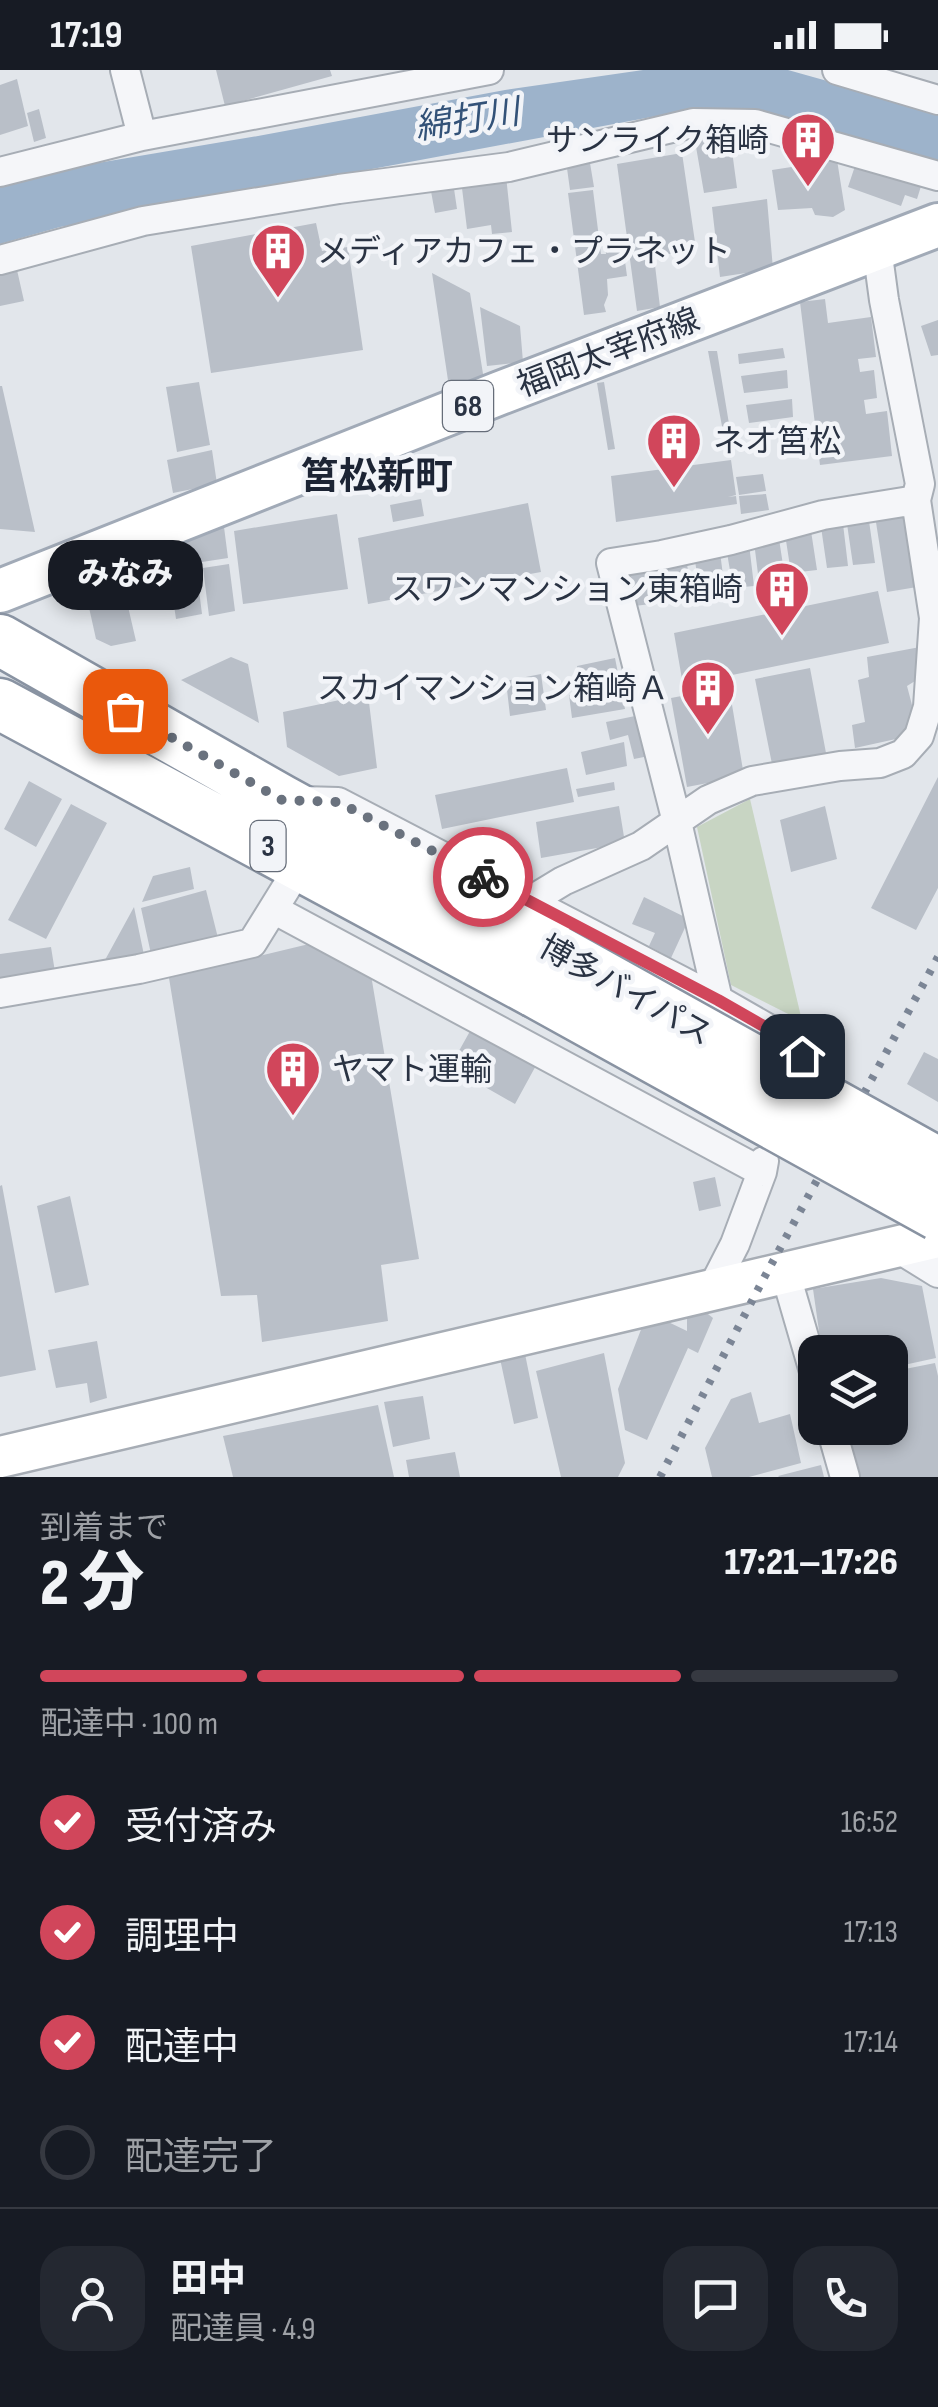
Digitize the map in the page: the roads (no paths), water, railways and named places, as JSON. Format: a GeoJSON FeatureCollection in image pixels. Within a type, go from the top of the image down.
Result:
{"type":"FeatureCollection","features":[{"type":"Feature","properties":{"kind":"highway","name":"博多バイパス"},"geometry":{"type":"LineString","coordinates":[[0,640],[282,800],[546,972],[938,1215]]}},
{"type":"Feature","properties":{"kind":"highway","name":"博多バイパス"},"geometry":{"type":"LineString","coordinates":[[0,704],[301,864],[546,972],[938,1163]]}},
{"type":"Feature","properties":{"kind":"main road","name":"福岡太宰府線"},"geometry":{"type":"LineString","coordinates":[[0,591],[938,225]]}},
{"type":"Feature","properties":{"kind":"street"},"geometry":{"type":"LineString","coordinates":[[125,70],[142,136]]}},
{"type":"Feature","properties":{"kind":"street"},"geometry":{"type":"LineString","coordinates":[[0,172],[142,136],[489,70]]}},
{"type":"Feature","properties":{"kind":"street"},"geometry":{"type":"LineString","coordinates":[[837,70],[938,100]]}},
{"type":"Feature","properties":{"kind":"street"},"geometry":{"type":"LineString","coordinates":[[0,260],[144,221],[509,166],[693,123],[755,124],[938,176]]}},
{"type":"Feature","properties":{"kind":"street"},"geometry":{"type":"LineString","coordinates":[[530,902],[564,881],[641,846],[708,800],[752,781],[880,763],[903,754],[919,736],[928,708],[934,618],[916,500],[920,484],[877,248]]}},
{"type":"Feature","properties":{"kind":"street"},"geometry":{"type":"LineString","coordinates":[[718,1000],[612,563],[731,540],[824,514],[916,500]]}},
{"type":"Feature","properties":{"kind":"street"},"geometry":{"type":"LineString","coordinates":[[282,800],[338,802],[718,1000],[795,1044],[802,1056]]}},
{"type":"Feature","properties":{"kind":"street"},"geometry":{"type":"LineString","coordinates":[[0,992],[140,970],[252,944],[301,864]]}},
{"type":"Feature","properties":{"kind":"street"},"geometry":{"type":"LineString","coordinates":[[275,910],[763,1166],[735,1244],[712,1289]]}},
{"type":"Feature","properties":{"kind":"street"},"geometry":{"type":"LineString","coordinates":[[0,1457],[938,1237]]}},
{"type":"Feature","properties":{"kind":"street"},"geometry":{"type":"LineString","coordinates":[[896,1247],[938,1273]]}},
{"type":"Feature","properties":{"kind":"street"},"geometry":{"type":"LineString","coordinates":[[785,1272],[803,1335]]}},
{"type":"Feature","properties":{"kind":"street"},"geometry":{"type":"LineString","coordinates":[[836,1445],[845,1477]]}},
{"type":"Feature","properties":{"kind":"water","name":"綿打川"},"geometry":{"type":"Polygon","coordinates":[[[643,70],[788,70],[938,112],[938,167],[689,110],[60,227],[0,244],[0,187],[68,168],[505,90],[643,70]]]}},
{"type":"Feature","properties":{"kind":"railway"},"geometry":{"type":"LineString","coordinates":[[660,1477],[938,957]]}},
{"type":"Feature","properties":{"kind":"place","name":"サンライク箱崎"},"geometry":{"type":"Point","coordinates":[808,189]}},
{"type":"Feature","properties":{"kind":"place","name":"メディアカフェ・プラネット"},"geometry":{"type":"Point","coordinates":[278,300]}},
{"type":"Feature","properties":{"kind":"place","name":"ネオ筥松"},"geometry":{"type":"Point","coordinates":[674,490]}},
{"type":"Feature","properties":{"kind":"place","name":"スワンマンション東箱崎"},"geometry":{"type":"Point","coordinates":[782,638]}},
{"type":"Feature","properties":{"kind":"place","name":"みなみ"},"geometry":{"type":"Point","coordinates":[125,711]}},
{"type":"Feature","properties":{"kind":"place","name":"スカイマンション箱崎Ａ"},"geometry":{"type":"Point","coordinates":[708,737]}},
{"type":"Feature","properties":{"kind":"place","name":"ヤマト運輸"},"geometry":{"type":"Point","coordinates":[293,1118]}},
{"type":"Feature","properties":{"kind":"district","name":"筥松新町"},"geometry":{"type":"Point","coordinates":[377,476]}}]}
